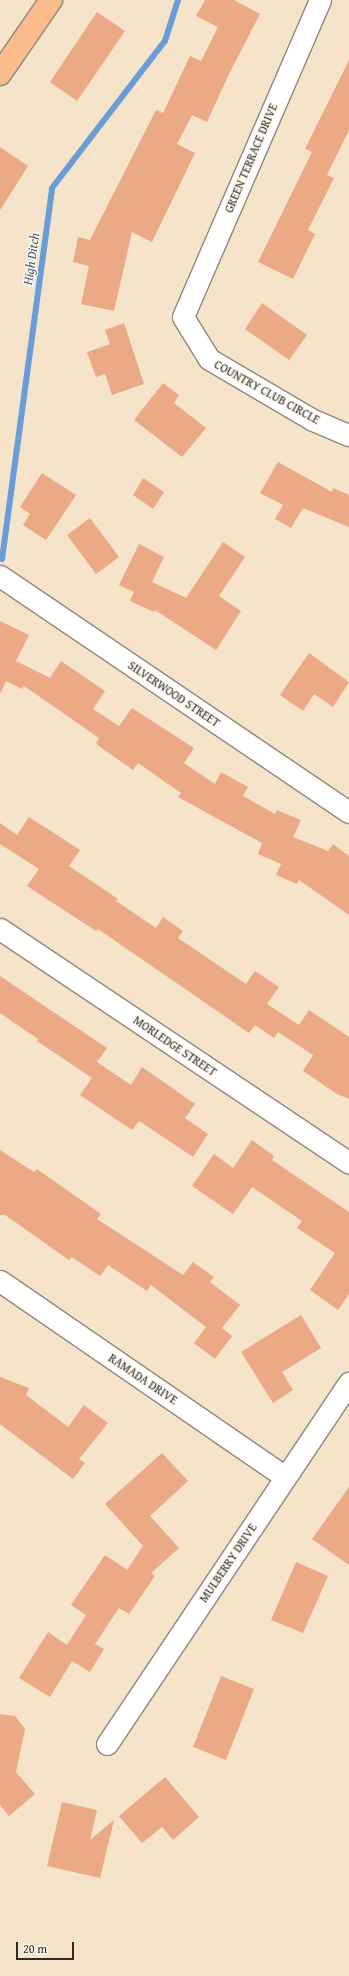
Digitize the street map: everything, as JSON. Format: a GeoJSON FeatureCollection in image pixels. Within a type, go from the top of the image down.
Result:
{"type":"FeatureCollection","features":[{"type":"Feature","properties":{"kind":"main road"},"geometry":{"type":"LineString","coordinates":[[2,67],[51,0]]}},
{"type":"Feature","properties":{"kind":"street","name":"GREEN TERRACE DRIVE"},"geometry":{"type":"LineString","coordinates":[[183,316],[320,0]]}},
{"type":"Feature","properties":{"kind":"street","name":"COUNTRY CLUB CIRCLE"},"geometry":{"type":"LineString","coordinates":[[183,316],[209,360],[313,420],[349,435]]}},
{"type":"Feature","properties":{"kind":"street","name":"SILVERWOOD STREET"},"geometry":{"type":"LineString","coordinates":[[0,576],[349,812]]}},
{"type":"Feature","properties":{"kind":"street","name":"MORLEDGE STREET"},"geometry":{"type":"LineString","coordinates":[[0,929],[349,1163]]}},
{"type":"Feature","properties":{"kind":"street","name":"RAMADA DRIVE"},"geometry":{"type":"LineString","coordinates":[[0,1281],[285,1477]]}},
{"type":"Feature","properties":{"kind":"street","name":"MULBERRY DRIVE"},"geometry":{"type":"LineString","coordinates":[[106,1744],[349,1383]]}},
{"type":"Feature","properties":{"kind":"building"},"geometry":{"type":"Polygon","coordinates":[[[205,0],[234,0],[260,14],[229,74],[207,122],[192,115],[177,144],[195,153],[152,242],[132,232],[114,311],[81,304],[89,266],[73,262],[78,237],[90,240],[156,110],[163,113],[190,56],[201,61],[218,27],[196,16],[205,0]]]}},
{"type":"Feature","properties":{"kind":"building"},"geometry":{"type":"Polygon","coordinates":[[[97,12],[125,31],[77,101],[50,82],[97,12]]]}},
{"type":"Feature","properties":{"kind":"building"},"geometry":{"type":"Polygon","coordinates":[[[349,60],[349,130],[327,175],[334,178],[308,230],[315,234],[293,279],[258,262],[312,152],[305,149],[349,60]]]}},
{"type":"Feature","properties":{"kind":"building"},"geometry":{"type":"Polygon","coordinates":[[[0,147],[28,166],[0,210],[0,147]]]}},
{"type":"Feature","properties":{"kind":"building"},"geometry":{"type":"Polygon","coordinates":[[[262,303],[307,335],[289,360],[245,329],[262,303]]]}},
{"type":"Feature","properties":{"kind":"building"},"geometry":{"type":"Polygon","coordinates":[[[124,323],[144,384],[112,395],[105,374],[96,377],[87,352],[110,344],[105,330],[124,323]]]}},
{"type":"Feature","properties":{"kind":"building"},"geometry":{"type":"Polygon","coordinates":[[[163,383],[179,395],[174,403],[206,428],[182,457],[134,420],[163,383]]]}},
{"type":"Feature","properties":{"kind":"building"},"geometry":{"type":"Polygon","coordinates":[[[278,462],[332,492],[333,488],[349,495],[349,527],[303,508],[291,528],[275,519],[283,505],[260,493],[278,462]]]}},
{"type":"Feature","properties":{"kind":"building"},"geometry":{"type":"Polygon","coordinates":[[[42,473],[76,495],[46,540],[23,525],[30,514],[20,507],[42,473]]]}},
{"type":"Feature","properties":{"kind":"building"},"geometry":{"type":"Polygon","coordinates":[[[143,478],[164,492],[153,509],[133,495],[143,478]]]}},
{"type":"Feature","properties":{"kind":"building"},"geometry":{"type":"Polygon","coordinates":[[[90,518],[119,557],[96,574],[67,535],[90,518]]]}},
{"type":"Feature","properties":{"kind":"building"},"geometry":{"type":"Polygon","coordinates":[[[223,542],[245,557],[219,596],[241,611],[216,650],[155,610],[154,612],[130,601],[134,592],[119,585],[139,544],[164,557],[152,582],[186,598],[223,542]]]}},
{"type":"Feature","properties":{"kind":"building"},"geometry":{"type":"Polygon","coordinates":[[[0,621],[29,635],[16,661],[50,678],[61,661],[105,691],[93,709],[119,726],[132,708],[194,748],[184,763],[215,784],[221,772],[248,787],[243,796],[275,814],[277,810],[301,820],[293,837],[328,851],[333,844],[349,856],[349,915],[299,880],[297,884],[276,875],[281,864],[258,854],[262,843],[178,797],[181,793],[138,763],[133,770],[96,744],[99,738],[24,686],[22,689],[6,681],[0,694],[0,621]]]}},
{"type":"Feature","properties":{"kind":"building"},"geometry":{"type":"Polygon","coordinates":[[[309,653],[349,682],[333,707],[314,694],[303,711],[280,695],[309,653]]]}},
{"type":"Feature","properties":{"kind":"building"},"geometry":{"type":"Polygon","coordinates":[[[29,817],[80,850],[69,866],[118,899],[116,901],[156,928],[163,917],[183,931],[178,938],[246,984],[255,971],[279,987],[267,1004],[299,1025],[309,1010],[349,1037],[349,1099],[337,1094],[303,1071],[313,1055],[278,1032],[274,1038],[255,1025],[249,1033],[98,929],[96,931],[27,886],[39,869],[0,844],[0,823],[17,835],[29,817]]]}},
{"type":"Feature","properties":{"kind":"building"},"geometry":{"type":"Polygon","coordinates":[[[0,976],[107,1048],[97,1062],[131,1085],[142,1067],[195,1104],[185,1118],[208,1134],[193,1157],[139,1121],[132,1130],[80,1095],[92,1078],[37,1041],[38,1039],[0,1013],[0,976]]]}},
{"type":"Feature","properties":{"kind":"building"},"geometry":{"type":"Polygon","coordinates":[[[252,1140],[274,1156],[272,1160],[349,1212],[349,1294],[338,1310],[310,1290],[335,1253],[297,1228],[302,1221],[252,1187],[233,1214],[192,1186],[214,1154],[233,1168],[252,1140]]]}},
{"type":"Feature","properties":{"kind":"building"},"geometry":{"type":"Polygon","coordinates":[[[0,1150],[34,1172],[37,1169],[101,1214],[97,1219],[183,1275],[193,1262],[214,1277],[210,1282],[240,1305],[222,1328],[232,1336],[215,1359],[194,1343],[206,1327],[151,1285],[147,1291],[108,1265],[100,1276],[72,1257],[69,1260],[5,1215],[0,1215],[0,1150]]]}},
{"type":"Feature","properties":{"kind":"building"},"geometry":{"type":"Polygon","coordinates":[[[301,1315],[321,1348],[282,1372],[293,1390],[273,1403],[241,1352],[301,1315]]]}},
{"type":"Feature","properties":{"kind":"building"},"geometry":{"type":"Polygon","coordinates":[[[0,1377],[29,1388],[26,1395],[68,1427],[84,1405],[108,1423],[79,1459],[85,1463],[73,1479],[0,1424],[0,1377]]]}},
{"type":"Feature","properties":{"kind":"building"},"geometry":{"type":"Polygon","coordinates":[[[162,1453],[188,1481],[150,1516],[179,1548],[151,1573],[155,1576],[129,1614],[119,1608],[95,1644],[104,1649],[90,1672],[72,1661],[50,1697],[19,1678],[48,1632],[67,1645],[86,1615],[71,1605],[105,1555],[127,1570],[143,1546],[105,1504],[162,1453]]]}},
{"type":"Feature","properties":{"kind":"building"},"geometry":{"type":"Polygon","coordinates":[[[349,1487],[349,1565],[312,1539],[349,1487]]]}},
{"type":"Feature","properties":{"kind":"building"},"geometry":{"type":"Polygon","coordinates":[[[296,1562],[328,1576],[303,1633],[271,1620],[296,1562]]]}},
{"type":"Feature","properties":{"kind":"building"},"geometry":{"type":"Polygon","coordinates":[[[221,1676],[254,1689],[226,1760],[193,1747],[221,1676]]]}},
{"type":"Feature","properties":{"kind":"building"},"geometry":{"type":"Polygon","coordinates":[[[0,1714],[15,1716],[25,1729],[16,1772],[35,1794],[9,1816],[0,1805],[0,1714]]]}},
{"type":"Feature","properties":{"kind":"building"},"geometry":{"type":"Polygon","coordinates":[[[165,1777],[199,1817],[173,1840],[162,1827],[142,1843],[119,1816],[165,1777]]]}},
{"type":"Feature","properties":{"kind":"building"},"geometry":{"type":"Polygon","coordinates":[[[62,1802],[97,1810],[90,1840],[114,1820],[100,1878],[47,1866],[62,1802]]]}},
{"type":"Feature","properties":{"kind":"waterway","name":"High Ditch"},"geometry":{"type":"LineString","coordinates":[[2,559],[52,188],[165,41],[178,0]]}}]}
